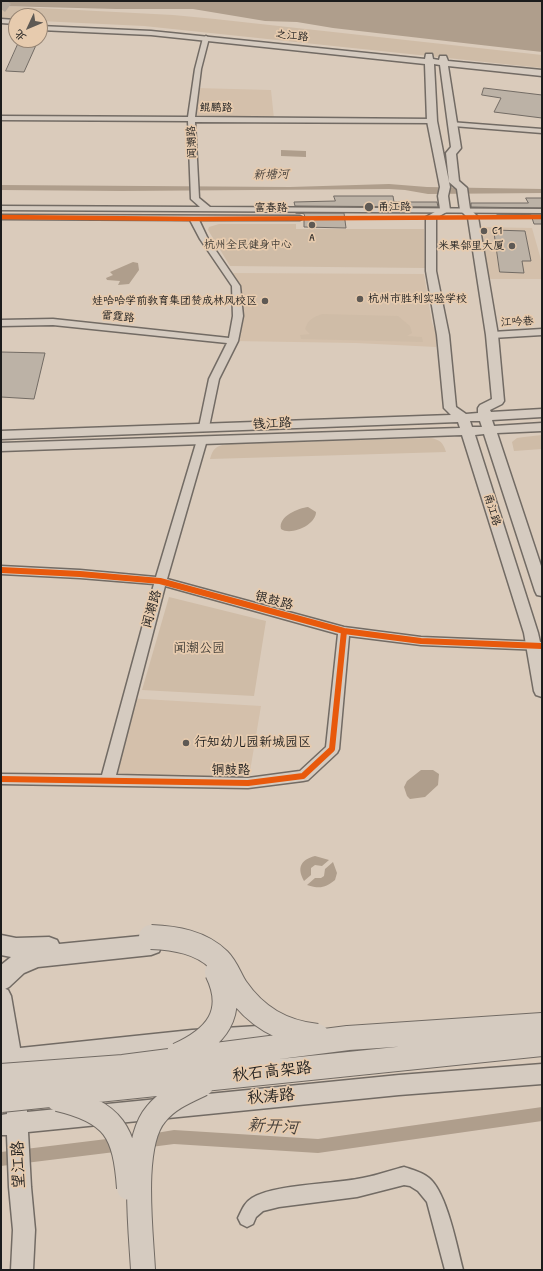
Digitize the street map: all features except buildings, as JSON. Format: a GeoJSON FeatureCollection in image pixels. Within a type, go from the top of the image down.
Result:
{"type":"FeatureCollection","features":[{"type":"Feature","properties":{"kind":"highway"},"geometry":{"type":"LineString","coordinates":[[1,945],[16,948],[39,948],[152,937],[171,937],[204,949],[219,960],[245,1000],[260,1016],[270,1023],[284,1030],[302,1035],[348,1038]]}},
{"type":"Feature","properties":{"kind":"highway"},"geometry":{"type":"LineString","coordinates":[[1,980],[6,973],[23,962],[50,955],[151,945],[171,945],[188,949],[197,954],[208,961],[220,976],[225,994],[224,1016],[216,1029],[206,1040],[190,1051],[151,1064]]}},
{"type":"Feature","properties":{"kind":"highway","name":"秋石高架路"},"geometry":{"type":"LineString","coordinates":[[5,1065],[151,1064],[348,1038],[542,1025]]}},
{"type":"Feature","properties":{"kind":"highway","name":"秋石高架路"},"geometry":{"type":"LineString","coordinates":[[1,1100],[542,1044]]}},
{"type":"Feature","properties":{"kind":"highway"},"geometry":{"type":"LineString","coordinates":[[143,1270],[139,1166],[140,1148],[146,1130],[156,1114],[170,1101],[185,1091],[226,1077]]}},
{"type":"Feature","properties":{"kind":"highway"},"geometry":{"type":"LineString","coordinates":[[37,1096],[76,1102],[94,1110],[109,1120],[115,1127],[125,1152],[128,1173],[131,1270]]}},
{"type":"Feature","properties":{"kind":"main road","name":"之江路"},"geometry":{"type":"LineString","coordinates":[[48,23],[176,31],[429,59]]}},
{"type":"Feature","properties":{"kind":"main road","name":"之江路"},"geometry":{"type":"LineString","coordinates":[[48,28],[150,33],[542,69]]}},
{"type":"Feature","properties":{"kind":"main road"},"geometry":{"type":"LineString","coordinates":[[429,59],[432,121],[444,191],[444,210],[431,217],[431,271],[443,335],[450,408],[464,418]]}},
{"type":"Feature","properties":{"kind":"main road","name":"之江路"},"geometry":{"type":"LineString","coordinates":[[444,60],[542,73]]}},
{"type":"Feature","properties":{"kind":"main road"},"geometry":{"type":"LineString","coordinates":[[444,60],[456,148],[450,153],[454,182],[463,191],[469,213],[492,335],[498,402],[484,408],[485,417]]}},
{"type":"Feature","properties":{"kind":"main road","name":"钱江路"},"geometry":{"type":"LineString","coordinates":[[1,435],[464,418],[542,413]]}},
{"type":"Feature","properties":{"kind":"main road","name":"甬江路"},"geometry":{"type":"LineString","coordinates":[[485,417],[542,591]]}},
{"type":"Feature","properties":{"kind":"main road","name":"甬江路"},"geometry":{"type":"LineString","coordinates":[[464,418],[531,633],[538,646],[542,691]]}},
{"type":"Feature","properties":{"kind":"main road","name":"钱江路"},"geometry":{"type":"LineString","coordinates":[[1,448],[78,443],[468,432],[542,427]]}},
{"type":"Feature","properties":{"kind":"main road","name":"望江路"},"geometry":{"type":"LineString","coordinates":[[1,996],[5,1065],[24,1230],[22,1270]]}},
{"type":"Feature","properties":{"kind":"main road"},"geometry":{"type":"LineString","coordinates":[[5,1065],[192,1039],[501,1020],[542,1014]]}},
{"type":"Feature","properties":{"kind":"main road","name":"秋涛路"},"geometry":{"type":"LineString","coordinates":[[12,1129],[189,1105],[391,1086],[542,1074]]}},
{"type":"Feature","properties":{"kind":"street","name":"闻潮路"},"geometry":{"type":"LineString","coordinates":[[195,196],[191,119],[198,69],[206,38]]}},
{"type":"Feature","properties":{"kind":"street","name":"鲲鹏路"},"geometry":{"type":"LineString","coordinates":[[1,118],[432,121]]}},
{"type":"Feature","properties":{"kind":"street"},"geometry":{"type":"LineString","coordinates":[[453,124],[542,131]]}},
{"type":"Feature","properties":{"kind":"street"},"geometry":{"type":"LineString","coordinates":[[179,209],[195,196],[208,209]]}},
{"type":"Feature","properties":{"kind":"street","name":"富春路"},"geometry":{"type":"LineString","coordinates":[[1,208],[444,210],[469,213],[542,217]]}},
{"type":"Feature","properties":{"kind":"street","name":"富春路"},"geometry":{"type":"LineString","coordinates":[[1,217],[431,217],[469,213],[542,211]]}},
{"type":"Feature","properties":{"kind":"street"},"geometry":{"type":"LineString","coordinates":[[194,218],[204,239],[236,286],[238,316],[233,341],[214,379],[204,427]]}},
{"type":"Feature","properties":{"kind":"street","name":"雷霆路"},"geometry":{"type":"LineString","coordinates":[[1,323],[53,322],[233,341]]}},
{"type":"Feature","properties":{"kind":"street","name":"江吟巷"},"geometry":{"type":"LineString","coordinates":[[492,335],[542,332]]}},
{"type":"Feature","properties":{"kind":"street","name":"闻潮路"},"geometry":{"type":"LineString","coordinates":[[108,779],[127,698],[202,440]]}},
{"type":"Feature","properties":{"kind":"street","name":"银鼓路"},"geometry":{"type":"LineString","coordinates":[[1,570],[80,574],[160,581],[344,631],[421,641],[538,646]]}},
{"type":"Feature","properties":{"kind":"street","name":"铜鼓路"},"geometry":{"type":"LineString","coordinates":[[1,779],[108,779],[248,783],[303,776],[332,749],[344,631]]}},
{"type":"Feature","properties":{"kind":"street"},"geometry":{"type":"LineString","coordinates":[[247,1218],[250,1211],[258,1204],[279,1198],[357,1188],[404,1176],[412,1178],[424,1185],[434,1198],[454,1270]]}},
{"type":"Feature","properties":{"kind":"shaded area"},"geometry":{"type":"Polygon","coordinates":[[[1,1],[542,1],[542,52],[333,28],[297,22],[265,21],[193,9],[116,9],[1,6],[1,1]]]}},
{"type":"Feature","properties":{"kind":"shaded area"},"geometry":{"type":"Polygon","coordinates":[[[196,88],[271,90],[274,119],[191,119],[196,88]]]}},
{"type":"Feature","properties":{"kind":"shaded area"},"geometry":{"type":"Polygon","coordinates":[[[281,150],[306,151],[306,157],[281,156],[281,150]]]}},
{"type":"Feature","properties":{"kind":"shaded area"},"geometry":{"type":"Polygon","coordinates":[[[389,184],[427,187],[542,189],[542,193],[428,194],[389,189],[122,191],[1,190],[1,185],[290,187],[389,184]]]}},
{"type":"Feature","properties":{"kind":"shaded area"},"geometry":{"type":"Polygon","coordinates":[[[482,227],[532,228],[542,263],[542,279],[488,279],[482,227]]]}},
{"type":"Feature","properties":{"kind":"shaded area"},"geometry":{"type":"Polygon","coordinates":[[[133,262],[138,263],[139,270],[129,284],[118,285],[120,281],[107,280],[106,278],[113,275],[110,272],[133,262]]]}},
{"type":"Feature","properties":{"kind":"shaded area","name":"杭州市胜利实验学校"},"geometry":{"type":"Polygon","coordinates":[[[228,273],[424,274],[432,323],[437,335],[436,347],[356,343],[233,341],[236,286],[228,273]]]}},
{"type":"Feature","properties":{"kind":"shaded area"},"geometry":{"type":"Polygon","coordinates":[[[308,507],[316,512],[315,517],[308,525],[291,531],[281,529],[281,524],[286,517],[295,511],[308,507]]]}},
{"type":"Feature","properties":{"kind":"shaded area","name":"行知幼儿园新城园区"},"geometry":{"type":"Polygon","coordinates":[[[127,698],[261,706],[248,783],[108,779],[127,698]]]}},
{"type":"Feature","properties":{"kind":"shaded area"},"geometry":{"type":"Polygon","coordinates":[[[421,770],[433,770],[439,774],[438,785],[425,797],[410,799],[407,796],[404,787],[407,781],[421,770]]]}},
{"type":"Feature","properties":{"kind":"shaded area"},"geometry":{"type":"Polygon","coordinates":[[[315,856],[329,860],[322,866],[315,865],[311,868],[311,875],[304,881],[300,868],[301,865],[306,860],[315,856]]]}},
{"type":"Feature","properties":{"kind":"shaded area"},"geometry":{"type":"Polygon","coordinates":[[[333,862],[337,873],[335,880],[322,887],[307,885],[315,878],[321,878],[324,876],[325,869],[333,862]]]}},
{"type":"Feature","properties":{"kind":"green space"},"geometry":{"type":"Polygon","coordinates":[[[1,6],[39,8],[8,8],[8,20],[1,20],[1,6]]]}},
{"type":"Feature","properties":{"kind":"green space"},"geometry":{"type":"Polygon","coordinates":[[[48,8],[173,15],[542,55],[542,68],[144,26],[48,21],[48,8]]]}},
{"type":"Feature","properties":{"kind":"green space","name":"杭州全民健身中心"},"geometry":{"type":"Polygon","coordinates":[[[219,224],[296,224],[296,229],[424,229],[425,268],[230,266],[208,230],[209,227],[219,224]]]}},
{"type":"Feature","properties":{"kind":"green space"},"geometry":{"type":"Polygon","coordinates":[[[322,314],[398,316],[410,326],[412,333],[407,336],[422,337],[423,342],[301,339],[300,335],[310,334],[305,329],[309,321],[322,314]]]}},
{"type":"Feature","properties":{"kind":"green space"},"geometry":{"type":"Polygon","coordinates":[[[542,435],[542,449],[514,451],[512,442],[517,438],[542,435]]]}},
{"type":"Feature","properties":{"kind":"green space"},"geometry":{"type":"Polygon","coordinates":[[[431,438],[441,442],[446,452],[210,459],[212,452],[216,448],[227,444],[431,438]]]}},
{"type":"Feature","properties":{"kind":"green space","name":"闻潮公园"},"geometry":{"type":"Polygon","coordinates":[[[169,597],[266,621],[254,696],[142,690],[169,597]]]}},
{"type":"Feature","properties":{"kind":"waterway","name":"新开河"},"geometry":{"type":"LineString","coordinates":[[143,1141],[174,1137],[318,1146],[542,1114]]}},
{"type":"Feature","properties":{"kind":"waterway","name":"新开河"},"geometry":{"type":"LineString","coordinates":[[1,1159],[123,1144]]}},
{"type":"Feature","properties":{"kind":"tunnel"},"geometry":{"type":"LineString","coordinates":[[1,9],[7,1]]}},
{"type":"Feature","properties":{"kind":"cycle path"},"geometry":{"type":"LineString","coordinates":[[1,217],[194,219],[542,217]]}},
{"type":"Feature","properties":{"kind":"cycle path"},"geometry":{"type":"LineString","coordinates":[[1,570],[80,574],[160,581],[344,631],[421,641],[542,646]]}},
{"type":"Feature","properties":{"kind":"cycle path"},"geometry":{"type":"LineString","coordinates":[[1,779],[248,783],[303,776],[332,749],[344,631]]}},
{"type":"Feature","properties":{"kind":"place","name":"甬江路"},"geometry":{"type":"Point","coordinates":[369,207]}},
{"type":"Feature","properties":{"kind":"place","name":"A"},"geometry":{"type":"Point","coordinates":[312,225]}},
{"type":"Feature","properties":{"kind":"place","name":"C1"},"geometry":{"type":"Point","coordinates":[484,231]}},
{"type":"Feature","properties":{"kind":"place","name":"米果邻里大厦"},"geometry":{"type":"Point","coordinates":[512,246]}},
{"type":"Feature","properties":{"kind":"place","name":"杭州市胜利实验学校"},"geometry":{"type":"Point","coordinates":[360,299]}},
{"type":"Feature","properties":{"kind":"place","name":"娃哈哈学前教育集团赞成林风校区"},"geometry":{"type":"Point","coordinates":[265,301]}},
{"type":"Feature","properties":{"kind":"place","name":"行知幼儿园新城园区"},"geometry":{"type":"Point","coordinates":[186,743]}},
{"type":"Feature","properties":{"kind":"water label","name":"新塘河"},"geometry":{"type":"Point","coordinates":[271,175]}}]}
